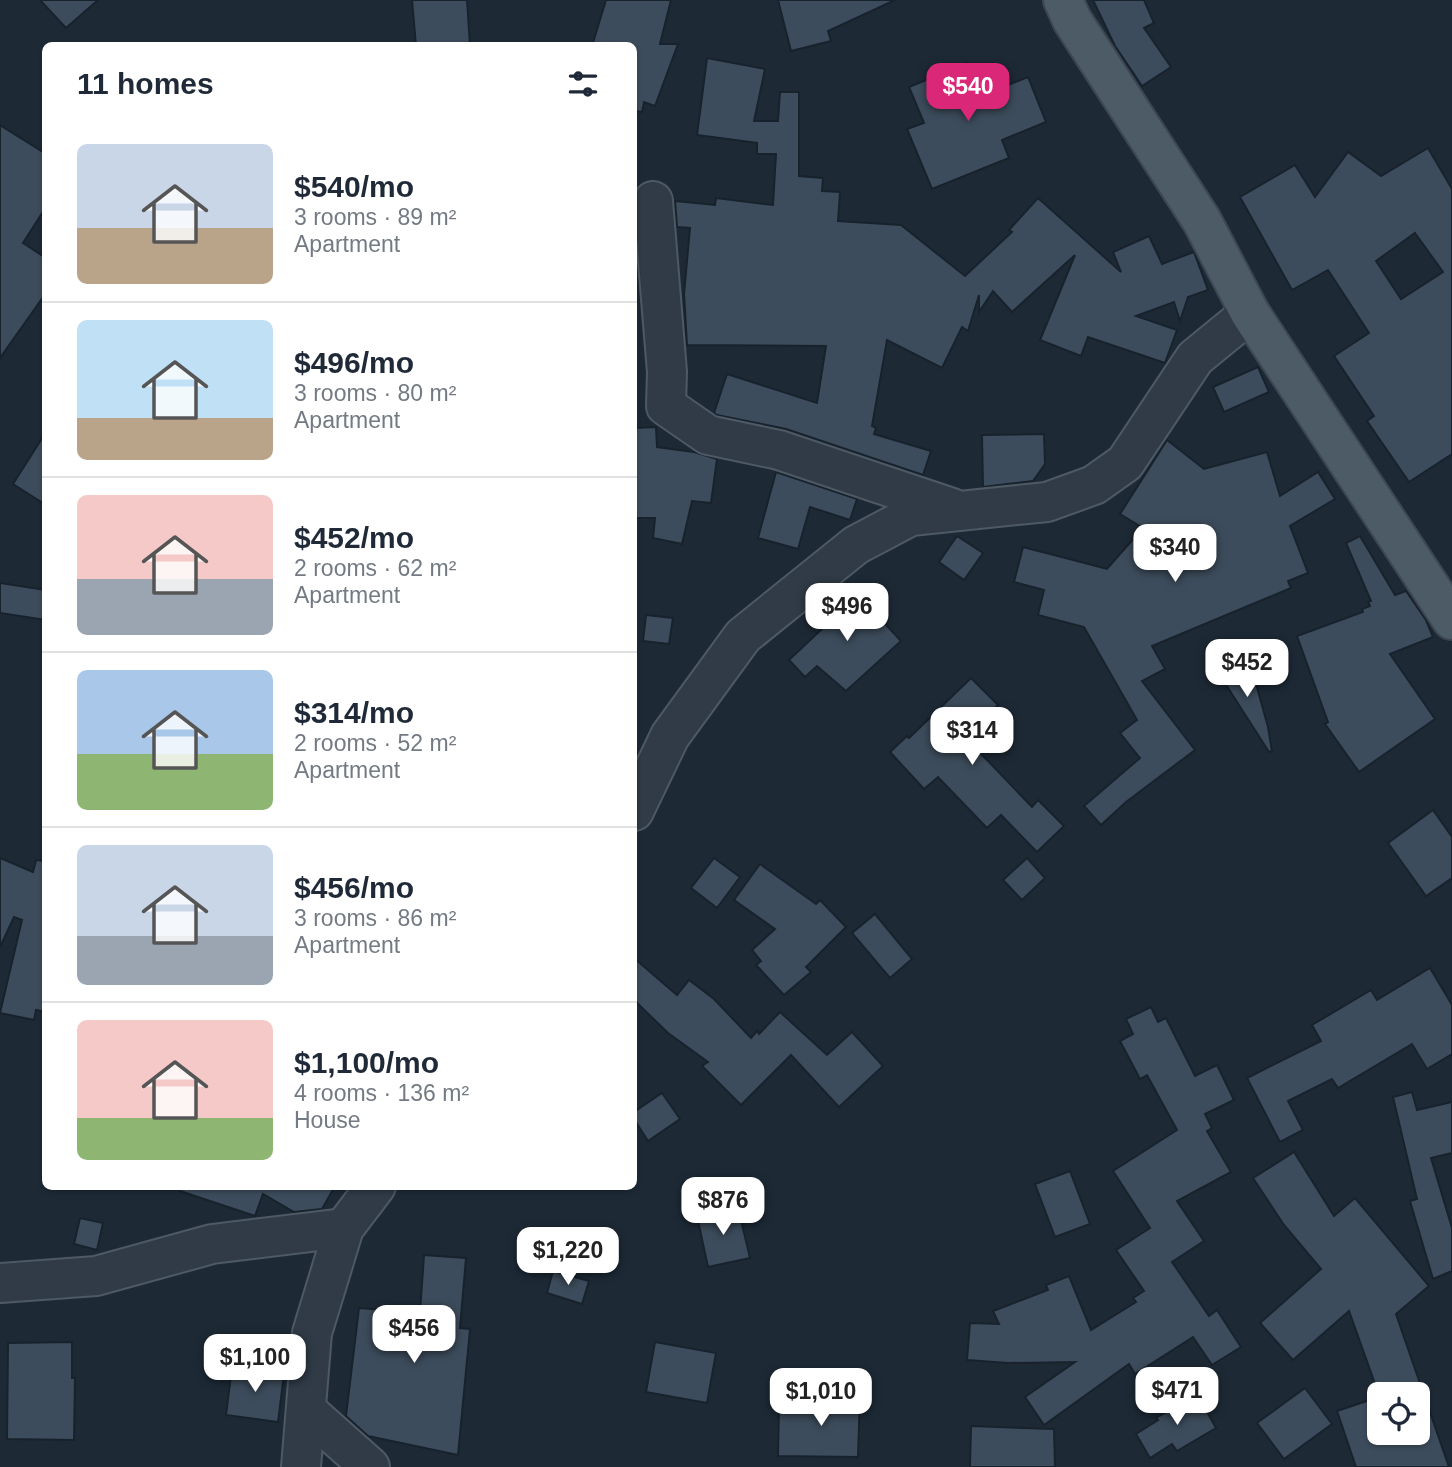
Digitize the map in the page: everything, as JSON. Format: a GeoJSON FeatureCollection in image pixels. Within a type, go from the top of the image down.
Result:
{"type":"FeatureCollection","features":[{"type":"Feature","properties":{"kind":"main road"},"geometry":{"type":"LineString","coordinates":[[1063,0],[1072,20],[1202,221],[1250,313],[1452,620]]}},
{"type":"Feature","properties":{"kind":"street"},"geometry":{"type":"LineString","coordinates":[[653,201],[667,372],[650,407],[708,435],[779,450],[957,510]]}},
{"type":"Feature","properties":{"kind":"street"},"geometry":{"type":"LineString","coordinates":[[637,805],[670,736],[743,636],[856,545],[911,516],[1047,502],[1094,485],[1125,463],[1195,358],[1250,313]]}},
{"type":"Feature","properties":{"kind":"street"},"geometry":{"type":"LineString","coordinates":[[301,1467],[312,1333],[344,1228],[373,1190]]}},
{"type":"Feature","properties":{"kind":"street"},"geometry":{"type":"LineString","coordinates":[[0,1283],[96,1276],[212,1244],[344,1228]]}},
{"type":"Feature","properties":{"kind":"street"},"geometry":{"type":"LineString","coordinates":[[307,1412],[370,1467]]}},
{"type":"Feature","properties":{"kind":"building"},"geometry":{"type":"Polygon","coordinates":[[[40,0],[98,0],[66,28],[40,0]]]}},
{"type":"Feature","properties":{"kind":"building"},"geometry":{"type":"Polygon","coordinates":[[[412,0],[467,0],[470,42],[416,42],[412,0]]]}},
{"type":"Feature","properties":{"kind":"building"},"geometry":{"type":"Polygon","coordinates":[[[606,0],[671,0],[660,44],[678,44],[655,106],[644,102],[642,112],[637,111],[637,42],[593,42],[606,0]]]}},
{"type":"Feature","properties":{"kind":"building"},"geometry":{"type":"Polygon","coordinates":[[[778,0],[895,0],[828,31],[831,41],[791,51],[778,0]]]}},
{"type":"Feature","properties":{"kind":"building"},"geometry":{"type":"Polygon","coordinates":[[[1093,0],[1144,0],[1154,23],[1144,28],[1171,67],[1142,86],[1115,46],[1093,0]]]}},
{"type":"Feature","properties":{"kind":"building"},"geometry":{"type":"Polygon","coordinates":[[[707,58],[765,69],[754,121],[778,121],[780,92],[799,92],[799,176],[823,178],[822,191],[840,192],[838,221],[901,225],[965,276],[1012,232],[1009,230],[1038,198],[1121,272],[1113,252],[1149,236],[1162,264],[1194,252],[1208,290],[1188,297],[1180,321],[1174,302],[1136,316],[1177,330],[1165,363],[1088,337],[1081,356],[1040,340],[1075,255],[1012,312],[993,291],[979,312],[979,295],[968,331],[962,327],[942,368],[887,340],[872,426],[876,428],[874,434],[931,451],[923,475],[786,429],[717,415],[714,413],[727,374],[817,403],[826,346],[687,345],[684,294],[690,228],[677,227],[675,201],[715,205],[716,198],[773,205],[776,154],[757,154],[757,143],[697,135],[707,58]]]}},
{"type":"Feature","properties":{"kind":"building"},"geometry":{"type":"Polygon","coordinates":[[[967,63],[981,96],[1028,77],[1046,122],[1002,140],[1009,158],[932,189],[907,129],[924,123],[909,87],[967,63]]]}},
{"type":"Feature","properties":{"kind":"building"},"geometry":{"type":"Polygon","coordinates":[[[0,125],[42,151],[42,213],[23,243],[42,255],[42,299],[0,358],[0,125]]]}},
{"type":"Feature","properties":{"kind":"building"},"geometry":{"type":"Polygon","coordinates":[[[1428,148],[1452,189],[1452,454],[1409,482],[1367,421],[1374,416],[1334,356],[1369,333],[1328,270],[1292,290],[1240,197],[1295,165],[1315,197],[1348,152],[1381,176],[1428,148]],[[1415,233],[1376,261],[1401,299],[1443,272],[1415,233]]]}},
{"type":"Feature","properties":{"kind":"building"},"geometry":{"type":"Polygon","coordinates":[[[1258,367],[1269,392],[1224,412],[1213,387],[1258,367]]]}},
{"type":"Feature","properties":{"kind":"building"},"geometry":{"type":"Polygon","coordinates":[[[656,427],[657,447],[694,452],[717,459],[711,503],[692,501],[682,544],[653,538],[655,518],[637,518],[637,428],[656,427]]]}},
{"type":"Feature","properties":{"kind":"building"},"geometry":{"type":"Polygon","coordinates":[[[1044,434],[1045,464],[1033,481],[983,487],[982,435],[1044,434]]]}},
{"type":"Feature","properties":{"kind":"building"},"geometry":{"type":"Polygon","coordinates":[[[42,438],[42,502],[13,484],[42,438]]]}},
{"type":"Feature","properties":{"kind":"building"},"geometry":{"type":"Polygon","coordinates":[[[1167,440],[1204,469],[1267,452],[1280,496],[1318,472],[1335,499],[1290,526],[1308,573],[1288,581],[1291,588],[1152,646],[1165,669],[1142,681],[1195,750],[1126,802],[1101,825],[1084,806],[1140,758],[1120,733],[1137,720],[1084,627],[1038,615],[1044,590],[1014,582],[1023,547],[1107,569],[1143,528],[1120,514],[1167,440]]]}},
{"type":"Feature","properties":{"kind":"building"},"geometry":{"type":"Polygon","coordinates":[[[776,472],[857,499],[850,520],[810,507],[798,549],[758,538],[776,472]]]}},
{"type":"Feature","properties":{"kind":"building"},"geometry":{"type":"Polygon","coordinates":[[[957,536],[983,553],[964,580],[939,562],[957,536]]]}},
{"type":"Feature","properties":{"kind":"building"},"geometry":{"type":"Polygon","coordinates":[[[1360,536],[1395,595],[1406,591],[1426,620],[1433,637],[1390,654],[1435,719],[1359,772],[1325,724],[1328,722],[1297,636],[1363,612],[1362,609],[1370,606],[1368,602],[1371,601],[1346,543],[1360,536]]]}},
{"type":"Feature","properties":{"kind":"building"},"geometry":{"type":"Polygon","coordinates":[[[0,583],[42,589],[42,619],[0,613],[0,583]]]}},
{"type":"Feature","properties":{"kind":"building"},"geometry":{"type":"Polygon","coordinates":[[[853,589],[901,641],[846,691],[817,666],[805,677],[789,660],[824,627],[818,621],[853,589]]]}},
{"type":"Feature","properties":{"kind":"building"},"geometry":{"type":"Polygon","coordinates":[[[646,615],[673,618],[669,644],[643,641],[646,615]]]}},
{"type":"Feature","properties":{"kind":"building"},"geometry":{"type":"Polygon","coordinates":[[[1238,659],[1250,685],[1256,684],[1272,751],[1269,752],[1216,669],[1238,659]]]}},
{"type":"Feature","properties":{"kind":"building"},"geometry":{"type":"Polygon","coordinates":[[[971,678],[998,705],[965,737],[1032,807],[1038,800],[1064,826],[1037,852],[1001,815],[987,828],[938,777],[924,789],[890,752],[907,736],[909,738],[971,678]]]}},
{"type":"Feature","properties":{"kind":"building"},"geometry":{"type":"Polygon","coordinates":[[[1433,810],[1452,837],[1452,878],[1426,896],[1388,843],[1433,810]]]}},
{"type":"Feature","properties":{"kind":"building"},"geometry":{"type":"Polygon","coordinates":[[[0,858],[33,872],[36,860],[42,861],[42,1011],[36,1010],[34,1020],[0,1013],[22,920],[14,917],[0,947],[0,858]]]}},
{"type":"Feature","properties":{"kind":"building"},"geometry":{"type":"Polygon","coordinates":[[[714,858],[740,877],[717,908],[691,888],[714,858]]]}},
{"type":"Feature","properties":{"kind":"building"},"geometry":{"type":"Polygon","coordinates":[[[1027,858],[1045,878],[1022,900],[1003,880],[1027,858]]]}},
{"type":"Feature","properties":{"kind":"building"},"geometry":{"type":"Polygon","coordinates":[[[760,864],[816,904],[820,900],[846,927],[806,967],[811,972],[784,995],[756,965],[761,961],[752,950],[775,929],[734,900],[760,864]]]}},
{"type":"Feature","properties":{"kind":"building"},"geometry":{"type":"Polygon","coordinates":[[[875,914],[912,959],[890,978],[852,933],[875,914]]]}},
{"type":"Feature","properties":{"kind":"building"},"geometry":{"type":"Polygon","coordinates":[[[637,961],[677,995],[689,980],[714,999],[751,1038],[757,1031],[759,1034],[780,1012],[827,1055],[852,1032],[883,1066],[839,1107],[791,1055],[741,1105],[702,1066],[708,1062],[668,1033],[637,1003],[637,961]]]}},
{"type":"Feature","properties":{"kind":"building"},"geometry":{"type":"Polygon","coordinates":[[[1430,968],[1452,1005],[1452,1054],[1427,1069],[1412,1044],[1338,1088],[1332,1079],[1288,1101],[1303,1130],[1280,1142],[1247,1078],[1321,1041],[1312,1025],[1371,990],[1377,1000],[1430,968]]]}},
{"type":"Feature","properties":{"kind":"building"},"geometry":{"type":"Polygon","coordinates":[[[1151,1007],[1158,1022],[1166,1018],[1195,1076],[1217,1065],[1234,1100],[1205,1114],[1212,1128],[1207,1131],[1231,1172],[1177,1201],[1204,1241],[1172,1262],[1209,1316],[1217,1310],[1241,1347],[1212,1365],[1193,1337],[1135,1374],[1129,1364],[1044,1425],[1025,1397],[1075,1362],[1008,1363],[967,1360],[970,1323],[999,1324],[993,1311],[1048,1290],[1046,1285],[1069,1276],[1091,1330],[1136,1302],[1133,1298],[1144,1291],[1116,1250],[1150,1228],[1113,1171],[1177,1130],[1147,1075],[1140,1079],[1120,1041],[1133,1034],[1126,1019],[1151,1007]]]}},
{"type":"Feature","properties":{"kind":"building"},"geometry":{"type":"Polygon","coordinates":[[[1412,1092],[1417,1110],[1452,1102],[1452,1153],[1431,1158],[1452,1228],[1452,1271],[1433,1279],[1410,1201],[1417,1199],[1393,1097],[1412,1092]]]}},
{"type":"Feature","properties":{"kind":"building"},"geometry":{"type":"Polygon","coordinates":[[[662,1093],[680,1119],[648,1141],[637,1124],[637,1110],[662,1093]]]}},
{"type":"Feature","properties":{"kind":"building"},"geometry":{"type":"Polygon","coordinates":[[[1294,1152],[1334,1216],[1355,1198],[1429,1286],[1396,1314],[1420,1382],[1374,1382],[1349,1311],[1293,1360],[1260,1323],[1321,1269],[1284,1225],[1253,1178],[1294,1152]]]}},
{"type":"Feature","properties":{"kind":"building"},"geometry":{"type":"Polygon","coordinates":[[[1070,1171],[1090,1224],[1055,1237],[1035,1184],[1070,1171]]]}},
{"type":"Feature","properties":{"kind":"building"},"geometry":{"type":"Polygon","coordinates":[[[333,1190],[322,1209],[294,1212],[263,1194],[255,1216],[180,1191],[333,1190]]]}},
{"type":"Feature","properties":{"kind":"building"},"geometry":{"type":"Polygon","coordinates":[[[738,1207],[750,1258],[708,1267],[697,1216],[738,1207]]]}},
{"type":"Feature","properties":{"kind":"building"},"geometry":{"type":"Polygon","coordinates":[[[80,1218],[103,1223],[97,1250],[74,1244],[80,1218]]]}},
{"type":"Feature","properties":{"kind":"building"},"geometry":{"type":"Polygon","coordinates":[[[424,1255],[466,1258],[460,1328],[470,1329],[458,1455],[368,1436],[346,1416],[359,1308],[420,1313],[424,1255]]]}},
{"type":"Feature","properties":{"kind":"building"},"geometry":{"type":"Polygon","coordinates":[[[553,1271],[589,1281],[582,1304],[547,1293],[553,1271]]]}},
{"type":"Feature","properties":{"kind":"building"},"geometry":{"type":"Polygon","coordinates":[[[72,1342],[72,1378],[75,1378],[74,1440],[7,1439],[8,1343],[72,1342]]]}},
{"type":"Feature","properties":{"kind":"building"},"geometry":{"type":"Polygon","coordinates":[[[655,1342],[716,1353],[707,1403],[646,1392],[655,1342]]]}},
{"type":"Feature","properties":{"kind":"building"},"geometry":{"type":"Polygon","coordinates":[[[232,1367],[284,1374],[278,1422],[226,1415],[232,1367]]]}},
{"type":"Feature","properties":{"kind":"building"},"geometry":{"type":"Polygon","coordinates":[[[1305,1388],[1332,1424],[1284,1459],[1257,1423],[1305,1388]]]}},
{"type":"Feature","properties":{"kind":"building"},"geometry":{"type":"Polygon","coordinates":[[[823,1392],[860,1393],[858,1457],[778,1456],[779,1406],[822,1407],[823,1392]]]}},
{"type":"Feature","properties":{"kind":"building"},"geometry":{"type":"Polygon","coordinates":[[[1197,1394],[1216,1428],[1177,1451],[1172,1444],[1150,1458],[1136,1434],[1158,1420],[1156,1418],[1197,1394]]]}},
{"type":"Feature","properties":{"kind":"building"},"geometry":{"type":"Polygon","coordinates":[[[1367,1401],[1367,1445],[1430,1445],[1430,1412],[1449,1467],[1356,1467],[1337,1411],[1367,1401]]]}},
{"type":"Feature","properties":{"kind":"building"},"geometry":{"type":"Polygon","coordinates":[[[971,1426],[1054,1429],[1055,1467],[970,1467],[971,1426]]]}}]}
